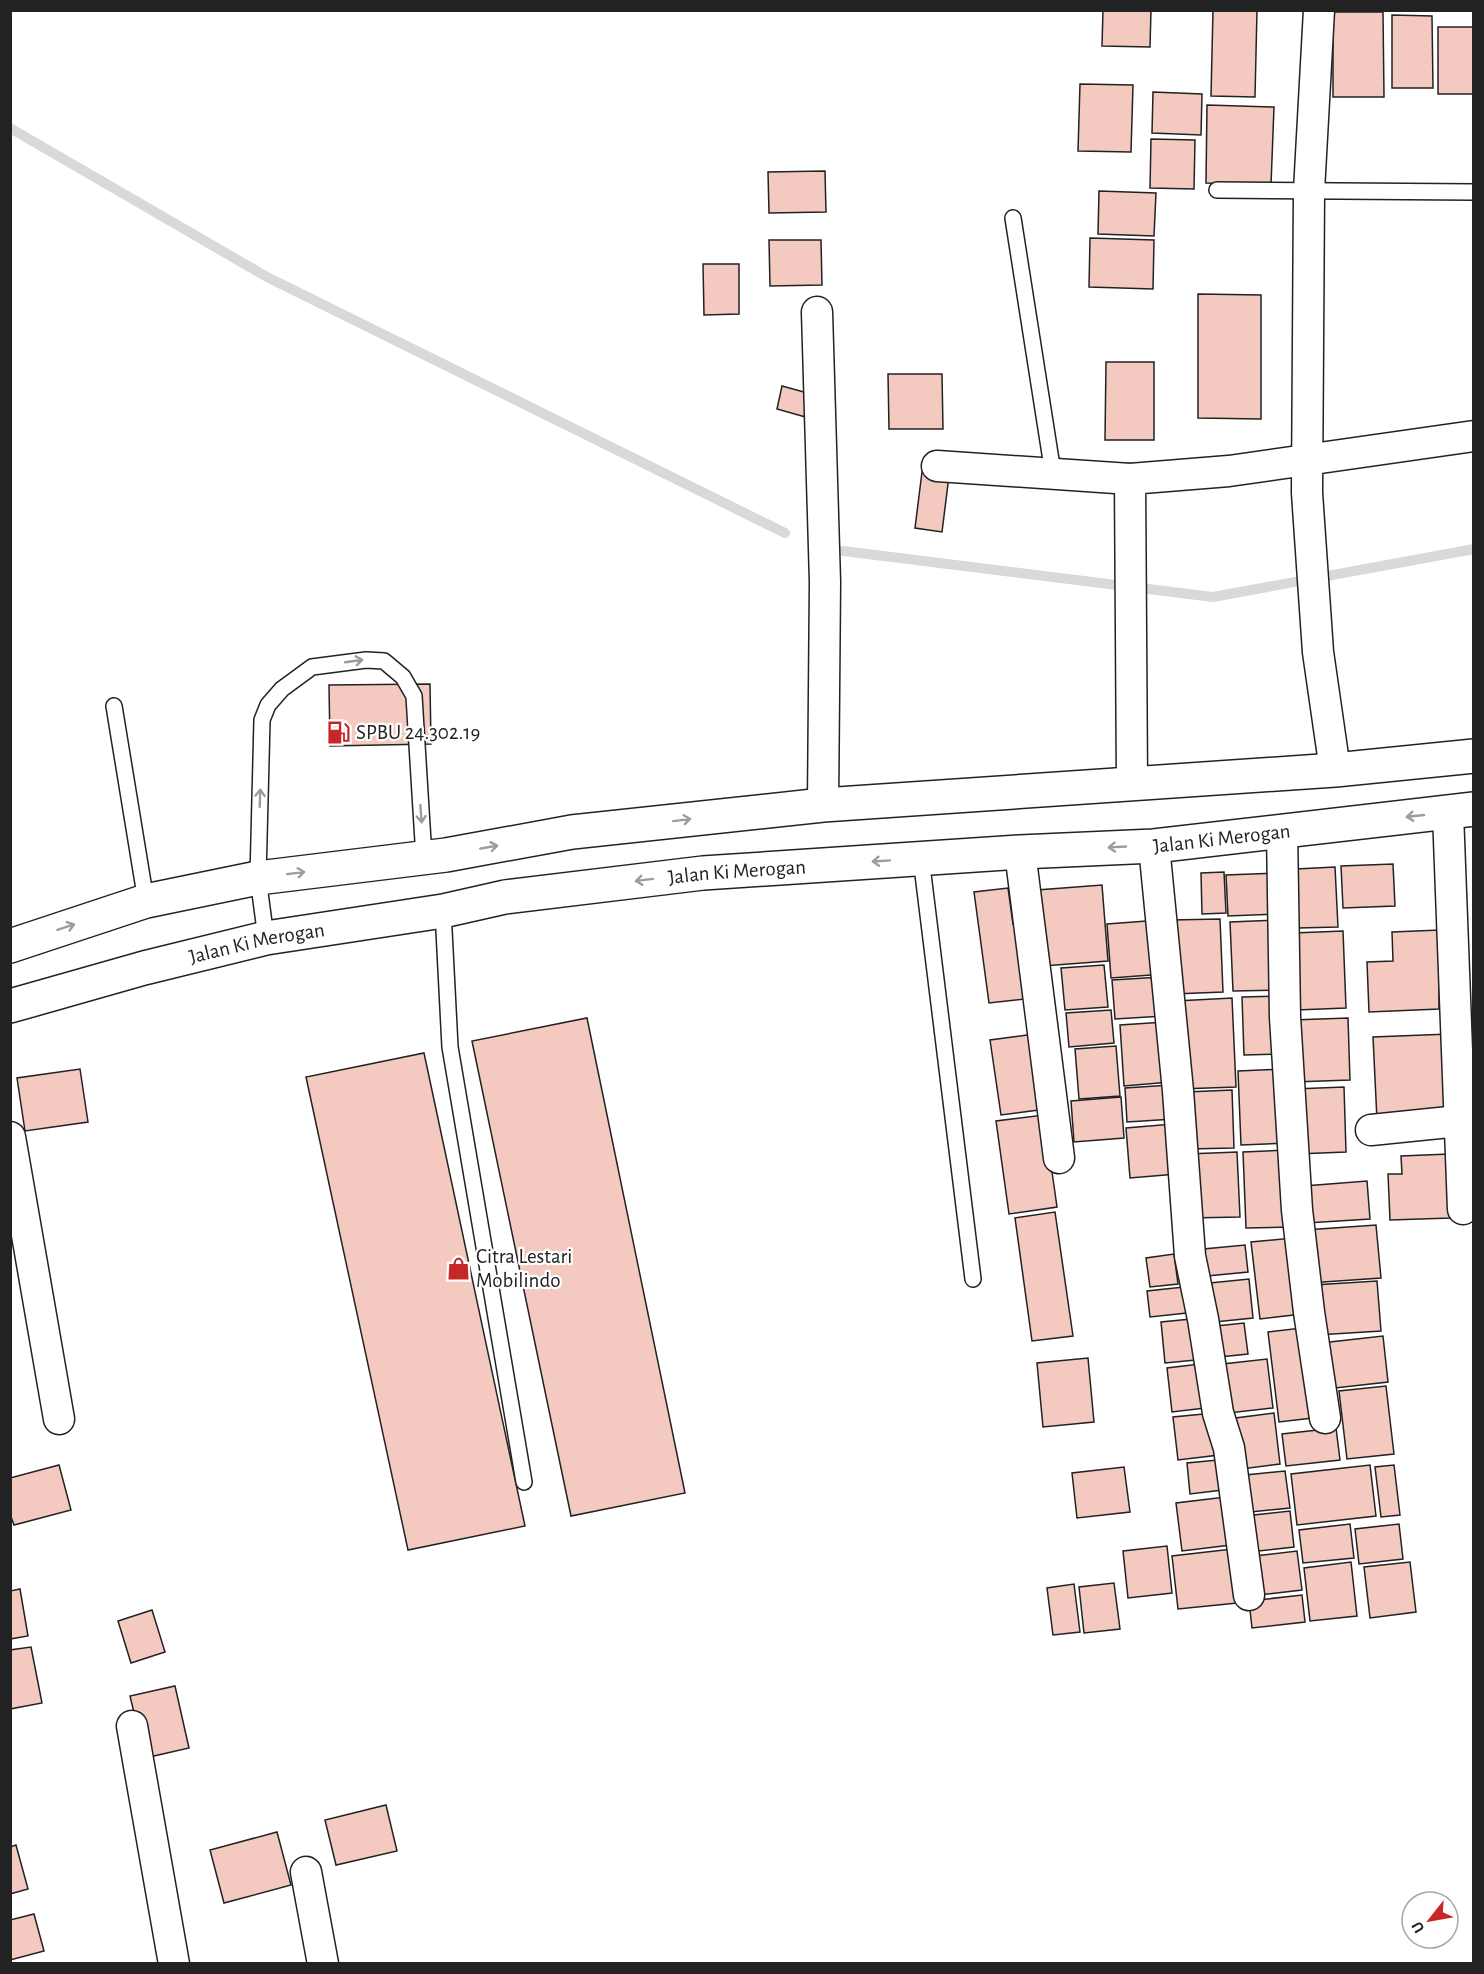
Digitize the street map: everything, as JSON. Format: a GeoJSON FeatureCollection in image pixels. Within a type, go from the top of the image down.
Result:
{"type":"FeatureCollection","features":[{"type":"Feature","properties":{"kind":"highway"},"geometry":{"type":"LineString","coordinates":[[10,945],[146,901],[258,878],[424,858],[572,832],[823,805],[1335,770],[1473,756]]}},
{"type":"Feature","properties":{"kind":"highway","name":"Jalan Ki Merogan"},"geometry":{"type":"LineString","coordinates":[[10,1006],[144,968],[266,938],[442,911],[505,897],[703,873],[1020,852],[1154,846],[1461,811]]}},
{"type":"Feature","properties":{"kind":"street"},"geometry":{"type":"LineString","coordinates":[[1319,10],[1309,191],[1307,493],[1318,652],[1335,770]]}},
{"type":"Feature","properties":{"kind":"street"},"geometry":{"type":"LineString","coordinates":[[817,312],[825,582],[823,805]]}},
{"type":"Feature","properties":{"kind":"street"},"geometry":{"type":"LineString","coordinates":[[937,466],[1130,479],[1229,471],[1473,436]]}},
{"type":"Feature","properties":{"kind":"street"},"geometry":{"type":"LineString","coordinates":[[1130,479],[1132,783]]}},
{"type":"Feature","properties":{"kind":"street"},"geometry":{"type":"LineString","coordinates":[[1461,811],[1459,1121],[1463,1209]]}},
{"type":"Feature","properties":{"kind":"street"},"geometry":{"type":"LineString","coordinates":[[1282,831],[1285,1017],[1297,1210],[1325,1418]]}},
{"type":"Feature","properties":{"kind":"street"},"geometry":{"type":"LineString","coordinates":[[1154,846],[1178,1091],[1191,1264],[1203,1319],[1218,1413],[1229,1448],[1249,1595]]}},
{"type":"Feature","properties":{"kind":"street"},"geometry":{"type":"LineString","coordinates":[[1020,852],[1059,1158]]}},
{"type":"Feature","properties":{"kind":"street"},"geometry":{"type":"LineString","coordinates":[[1371,1130],[1459,1121]]}},
{"type":"Feature","properties":{"kind":"street"},"geometry":{"type":"LineString","coordinates":[[10,1137],[58,1419]]}},
{"type":"Feature","properties":{"kind":"street"},"geometry":{"type":"LineString","coordinates":[[132,1726],[174,1964]]}},
{"type":"Feature","properties":{"kind":"street"},"geometry":{"type":"LineString","coordinates":[[306,1872],[323,1964]]}},
{"type":"Feature","properties":{"kind":"lane"},"geometry":{"type":"LineString","coordinates":[[1217,190],[1473,192]]}},
{"type":"Feature","properties":{"kind":"lane"},"geometry":{"type":"LineString","coordinates":[[1013,218],[1053,473]]}},
{"type":"Feature","properties":{"kind":"lane"},"geometry":{"type":"LineString","coordinates":[[266,938],[258,878],[262,720],[268,705],[282,689],[312,667],[366,660],[384,661],[403,677],[414,696],[424,858]]}},
{"type":"Feature","properties":{"kind":"lane"},"geometry":{"type":"LineString","coordinates":[[114,706],[146,901]]}},
{"type":"Feature","properties":{"kind":"lane"},"geometry":{"type":"LineString","coordinates":[[921,858],[973,1279]]}},
{"type":"Feature","properties":{"kind":"lane"},"geometry":{"type":"LineString","coordinates":[[442,911],[450,1047],[524,1482]]}},
{"type":"Feature","properties":{"kind":"building"},"geometry":{"type":"Polygon","coordinates":[[[1103,10],[1151,10],[1150,47],[1102,46],[1103,10]]]}},
{"type":"Feature","properties":{"kind":"building"},"geometry":{"type":"Polygon","coordinates":[[[1213,10],[1257,10],[1255,97],[1211,96],[1213,10]]]}},
{"type":"Feature","properties":{"kind":"building"},"geometry":{"type":"Polygon","coordinates":[[[1333,12],[1383,12],[1384,97],[1333,97],[1333,12]]]}},
{"type":"Feature","properties":{"kind":"building"},"geometry":{"type":"Polygon","coordinates":[[[1392,15],[1432,16],[1433,88],[1392,88],[1392,15]]]}},
{"type":"Feature","properties":{"kind":"building"},"geometry":{"type":"Polygon","coordinates":[[[1438,27],[1474,27],[1474,94],[1438,94],[1438,27]]]}},
{"type":"Feature","properties":{"kind":"building"},"geometry":{"type":"Polygon","coordinates":[[[1080,84],[1133,85],[1131,152],[1078,151],[1080,84]]]}},
{"type":"Feature","properties":{"kind":"building"},"geometry":{"type":"Polygon","coordinates":[[[1153,92],[1202,94],[1201,135],[1152,133],[1153,92]]]}},
{"type":"Feature","properties":{"kind":"building"},"geometry":{"type":"Polygon","coordinates":[[[1207,105],[1274,107],[1271,185],[1206,183],[1207,105]]]}},
{"type":"Feature","properties":{"kind":"building"},"geometry":{"type":"Polygon","coordinates":[[[1151,139],[1195,140],[1194,189],[1150,188],[1151,139]]]}},
{"type":"Feature","properties":{"kind":"building"},"geometry":{"type":"Polygon","coordinates":[[[825,171],[826,212],[769,213],[768,172],[825,171]]]}},
{"type":"Feature","properties":{"kind":"building"},"geometry":{"type":"Polygon","coordinates":[[[1099,191],[1156,193],[1154,236],[1098,234],[1099,191]]]}},
{"type":"Feature","properties":{"kind":"building"},"geometry":{"type":"Polygon","coordinates":[[[1090,238],[1154,240],[1153,289],[1089,287],[1090,238]]]}},
{"type":"Feature","properties":{"kind":"building"},"geometry":{"type":"Polygon","coordinates":[[[769,240],[821,240],[822,285],[770,286],[769,240]]]}},
{"type":"Feature","properties":{"kind":"building"},"geometry":{"type":"Polygon","coordinates":[[[703,264],[739,264],[739,314],[704,315],[703,264]]]}},
{"type":"Feature","properties":{"kind":"building"},"geometry":{"type":"Polygon","coordinates":[[[1198,294],[1261,295],[1261,419],[1198,418],[1198,294]]]}},
{"type":"Feature","properties":{"kind":"building"},"geometry":{"type":"Polygon","coordinates":[[[1106,362],[1154,362],[1154,440],[1105,440],[1106,362]]]}},
{"type":"Feature","properties":{"kind":"building"},"geometry":{"type":"Polygon","coordinates":[[[888,374],[942,374],[943,429],[889,429],[888,374]]]}},
{"type":"Feature","properties":{"kind":"building"},"geometry":{"type":"Polygon","coordinates":[[[782,386],[815,395],[809,418],[777,409],[782,386]]]}},
{"type":"Feature","properties":{"kind":"building"},"geometry":{"type":"Polygon","coordinates":[[[922,472],[949,476],[942,532],[915,528],[922,472]]]}},
{"type":"Feature","properties":{"kind":"building"},"geometry":{"type":"Polygon","coordinates":[[[430,684],[431,744],[330,746],[329,685],[430,684]]]}},
{"type":"Feature","properties":{"kind":"building"},"geometry":{"type":"Polygon","coordinates":[[[1393,864],[1395,906],[1343,908],[1341,866],[1393,864]]]}},
{"type":"Feature","properties":{"kind":"building"},"geometry":{"type":"Polygon","coordinates":[[[1335,867],[1338,927],[1298,928],[1296,869],[1335,867]]]}},
{"type":"Feature","properties":{"kind":"building"},"geometry":{"type":"Polygon","coordinates":[[[1224,872],[1226,913],[1202,914],[1201,873],[1224,872]]]}},
{"type":"Feature","properties":{"kind":"building"},"geometry":{"type":"Polygon","coordinates":[[[1278,873],[1280,914],[1228,916],[1226,875],[1278,873]]]}},
{"type":"Feature","properties":{"kind":"building"},"geometry":{"type":"Polygon","coordinates":[[[1102,885],[1108,961],[1043,966],[1037,890],[1102,885]]]}},
{"type":"Feature","properties":{"kind":"building"},"geometry":{"type":"Polygon","coordinates":[[[1008,888],[1013,924],[1022,922],[1033,998],[989,1003],[974,892],[1008,888]]]}},
{"type":"Feature","properties":{"kind":"building"},"geometry":{"type":"Polygon","coordinates":[[[1220,919],[1223,992],[1174,994],[1171,920],[1220,919]]]}},
{"type":"Feature","properties":{"kind":"building"},"geometry":{"type":"Polygon","coordinates":[[[1160,920],[1164,974],[1111,978],[1107,924],[1160,920]]]}},
{"type":"Feature","properties":{"kind":"building"},"geometry":{"type":"Polygon","coordinates":[[[1278,920],[1281,990],[1233,991],[1230,922],[1278,920]]]}},
{"type":"Feature","properties":{"kind":"building"},"geometry":{"type":"Polygon","coordinates":[[[1440,930],[1442,975],[1439,975],[1439,1009],[1369,1012],[1367,962],[1393,961],[1392,932],[1440,930]]]}},
{"type":"Feature","properties":{"kind":"building"},"geometry":{"type":"Polygon","coordinates":[[[1343,931],[1346,1008],[1296,1010],[1293,933],[1343,931]]]}},
{"type":"Feature","properties":{"kind":"building"},"geometry":{"type":"Polygon","coordinates":[[[1104,965],[1108,1007],[1065,1010],[1061,968],[1104,965]]]}},
{"type":"Feature","properties":{"kind":"building"},"geometry":{"type":"Polygon","coordinates":[[[1161,977],[1164,1016],[1115,1019],[1112,980],[1161,977]]]}},
{"type":"Feature","properties":{"kind":"building"},"geometry":{"type":"Polygon","coordinates":[[[1280,996],[1283,1054],[1244,1055],[1242,997],[1280,996]]]}},
{"type":"Feature","properties":{"kind":"building"},"geometry":{"type":"Polygon","coordinates":[[[1232,998],[1236,1087],[1180,1089],[1176,1001],[1232,998]]]}},
{"type":"Feature","properties":{"kind":"building"},"geometry":{"type":"Polygon","coordinates":[[[1111,1010],[1114,1043],[1069,1047],[1066,1013],[1111,1010]]]}},
{"type":"Feature","properties":{"kind":"building"},"geometry":{"type":"Polygon","coordinates":[[[587,1018],[685,1493],[571,1516],[472,1041],[587,1018]]]}},
{"type":"Feature","properties":{"kind":"building"},"geometry":{"type":"Polygon","coordinates":[[[1348,1018],[1350,1080],[1294,1082],[1292,1020],[1348,1018]]]}},
{"type":"Feature","properties":{"kind":"building"},"geometry":{"type":"Polygon","coordinates":[[[1165,1022],[1170,1082],[1124,1086],[1120,1025],[1165,1022]]]}},
{"type":"Feature","properties":{"kind":"building"},"geometry":{"type":"Polygon","coordinates":[[[1035,1034],[1046,1109],[1001,1115],[990,1040],[1035,1034]]]}},
{"type":"Feature","properties":{"kind":"building"},"geometry":{"type":"Polygon","coordinates":[[[1449,1034],[1452,1117],[1377,1120],[1373,1037],[1449,1034]]]}},
{"type":"Feature","properties":{"kind":"building"},"geometry":{"type":"Polygon","coordinates":[[[1116,1046],[1120,1096],[1079,1099],[1075,1049],[1116,1046]]]}},
{"type":"Feature","properties":{"kind":"building"},"geometry":{"type":"Polygon","coordinates":[[[424,1053],[525,1526],[408,1550],[306,1077],[424,1053]]]}},
{"type":"Feature","properties":{"kind":"building"},"geometry":{"type":"Polygon","coordinates":[[[80,1069],[88,1122],[25,1131],[17,1078],[80,1069]]]}},
{"type":"Feature","properties":{"kind":"building"},"geometry":{"type":"Polygon","coordinates":[[[1287,1069],[1290,1143],[1241,1145],[1238,1071],[1287,1069]]]}},
{"type":"Feature","properties":{"kind":"building"},"geometry":{"type":"Polygon","coordinates":[[[1171,1085],[1174,1119],[1127,1122],[1125,1088],[1171,1085]]]}},
{"type":"Feature","properties":{"kind":"building"},"geometry":{"type":"Polygon","coordinates":[[[1344,1087],[1346,1152],[1296,1154],[1294,1089],[1344,1087]]]}},
{"type":"Feature","properties":{"kind":"building"},"geometry":{"type":"Polygon","coordinates":[[[1232,1090],[1234,1148],[1187,1149],[1186,1092],[1232,1090]]]}},
{"type":"Feature","properties":{"kind":"building"},"geometry":{"type":"Polygon","coordinates":[[[1121,1097],[1124,1138],[1074,1142],[1071,1101],[1121,1097]]]}},
{"type":"Feature","properties":{"kind":"building"},"geometry":{"type":"Polygon","coordinates":[[[1044,1115],[1057,1207],[1009,1214],[996,1121],[1044,1115]]]}},
{"type":"Feature","properties":{"kind":"building"},"geometry":{"type":"Polygon","coordinates":[[[1173,1124],[1177,1174],[1130,1178],[1126,1128],[1173,1124]]]}},
{"type":"Feature","properties":{"kind":"building"},"geometry":{"type":"Polygon","coordinates":[[[1288,1150],[1291,1227],[1246,1228],[1243,1152],[1288,1150]]]}},
{"type":"Feature","properties":{"kind":"building"},"geometry":{"type":"Polygon","coordinates":[[[1237,1152],[1240,1217],[1190,1218],[1187,1154],[1237,1152]]]}},
{"type":"Feature","properties":{"kind":"building"},"geometry":{"type":"Polygon","coordinates":[[[1449,1154],[1451,1218],[1390,1220],[1388,1174],[1402,1174],[1401,1156],[1449,1154]]]}},
{"type":"Feature","properties":{"kind":"building"},"geometry":{"type":"Polygon","coordinates":[[[1367,1181],[1370,1219],[1307,1223],[1304,1186],[1367,1181]]]}},
{"type":"Feature","properties":{"kind":"building"},"geometry":{"type":"Polygon","coordinates":[[[1055,1212],[1073,1336],[1032,1341],[1015,1218],[1055,1212]]]}},
{"type":"Feature","properties":{"kind":"building"},"geometry":{"type":"Polygon","coordinates":[[[1376,1225],[1381,1278],[1309,1283],[1305,1230],[1376,1225]]]}},
{"type":"Feature","properties":{"kind":"building"},"geometry":{"type":"Polygon","coordinates":[[[1293,1238],[1302,1314],[1260,1319],[1251,1242],[1293,1238]]]}},
{"type":"Feature","properties":{"kind":"building"},"geometry":{"type":"Polygon","coordinates":[[[1245,1245],[1248,1272],[1197,1277],[1193,1250],[1245,1245]]]}},
{"type":"Feature","properties":{"kind":"building"},"geometry":{"type":"Polygon","coordinates":[[[1174,1254],[1178,1284],[1150,1287],[1146,1258],[1174,1254]]]}},
{"type":"Feature","properties":{"kind":"building"},"geometry":{"type":"Polygon","coordinates":[[[1249,1279],[1253,1318],[1205,1323],[1200,1284],[1249,1279]]]}},
{"type":"Feature","properties":{"kind":"building"},"geometry":{"type":"Polygon","coordinates":[[[1377,1281],[1381,1331],[1317,1335],[1313,1285],[1377,1281]]]}},
{"type":"Feature","properties":{"kind":"building"},"geometry":{"type":"Polygon","coordinates":[[[1193,1286],[1196,1312],[1150,1317],[1147,1291],[1193,1286]]]}},
{"type":"Feature","properties":{"kind":"building"},"geometry":{"type":"Polygon","coordinates":[[[1201,1318],[1206,1359],[1165,1363],[1161,1322],[1201,1318]]]}},
{"type":"Feature","properties":{"kind":"building"},"geometry":{"type":"Polygon","coordinates":[[[1244,1323],[1248,1354],[1210,1358],[1207,1327],[1244,1323]]]}},
{"type":"Feature","properties":{"kind":"building"},"geometry":{"type":"Polygon","coordinates":[[[1310,1327],[1321,1417],[1279,1422],[1268,1332],[1310,1327]]]}},
{"type":"Feature","properties":{"kind":"building"},"geometry":{"type":"Polygon","coordinates":[[[1383,1336],[1388,1382],[1326,1389],[1321,1343],[1383,1336]]]}},
{"type":"Feature","properties":{"kind":"building"},"geometry":{"type":"Polygon","coordinates":[[[1088,1358],[1094,1422],[1043,1427],[1037,1363],[1088,1358]]]}},
{"type":"Feature","properties":{"kind":"building"},"geometry":{"type":"Polygon","coordinates":[[[1267,1359],[1273,1408],[1220,1414],[1214,1365],[1267,1359]]]}},
{"type":"Feature","properties":{"kind":"building"},"geometry":{"type":"Polygon","coordinates":[[[1208,1363],[1213,1407],[1172,1412],[1167,1368],[1208,1363]]]}},
{"type":"Feature","properties":{"kind":"building"},"geometry":{"type":"Polygon","coordinates":[[[1386,1386],[1394,1454],[1347,1459],[1339,1391],[1386,1386]]]}},
{"type":"Feature","properties":{"kind":"building"},"geometry":{"type":"Polygon","coordinates":[[[1214,1413],[1219,1455],[1178,1460],[1173,1417],[1214,1413]]]}},
{"type":"Feature","properties":{"kind":"building"},"geometry":{"type":"Polygon","coordinates":[[[1274,1413],[1280,1464],[1234,1470],[1228,1419],[1274,1413]]]}},
{"type":"Feature","properties":{"kind":"building"},"geometry":{"type":"Polygon","coordinates":[[[1336,1428],[1340,1460],[1286,1466],[1282,1434],[1336,1428]]]}},
{"type":"Feature","properties":{"kind":"building"},"geometry":{"type":"Polygon","coordinates":[[[1228,1459],[1231,1489],[1190,1494],[1187,1463],[1228,1459]]]}},
{"type":"Feature","properties":{"kind":"building"},"geometry":{"type":"Polygon","coordinates":[[[59,1465],[71,1510],[14,1525],[10,1514],[10,1478],[59,1465]]]}},
{"type":"Feature","properties":{"kind":"building"},"geometry":{"type":"Polygon","coordinates":[[[1370,1465],[1376,1516],[1297,1525],[1291,1474],[1370,1465]]]}},
{"type":"Feature","properties":{"kind":"building"},"geometry":{"type":"Polygon","coordinates":[[[1394,1465],[1400,1515],[1381,1517],[1375,1467],[1394,1465]]]}},
{"type":"Feature","properties":{"kind":"building"},"geometry":{"type":"Polygon","coordinates":[[[1124,1467],[1130,1512],[1077,1518],[1072,1473],[1124,1467]]]}},
{"type":"Feature","properties":{"kind":"building"},"geometry":{"type":"Polygon","coordinates":[[[1285,1471],[1290,1508],[1241,1513],[1236,1476],[1285,1471]]]}},
{"type":"Feature","properties":{"kind":"building"},"geometry":{"type":"Polygon","coordinates":[[[1234,1496],[1239,1544],[1182,1551],[1176,1503],[1234,1496]]]}},
{"type":"Feature","properties":{"kind":"building"},"geometry":{"type":"Polygon","coordinates":[[[1290,1511],[1294,1547],[1250,1552],[1245,1516],[1290,1511]]]}},
{"type":"Feature","properties":{"kind":"building"},"geometry":{"type":"Polygon","coordinates":[[[1350,1524],[1354,1558],[1303,1563],[1299,1530],[1350,1524]]]}},
{"type":"Feature","properties":{"kind":"building"},"geometry":{"type":"Polygon","coordinates":[[[1399,1524],[1403,1559],[1359,1564],[1355,1529],[1399,1524]]]}},
{"type":"Feature","properties":{"kind":"building"},"geometry":{"type":"Polygon","coordinates":[[[1167,1546],[1172,1593],[1128,1598],[1123,1551],[1167,1546]]]}},
{"type":"Feature","properties":{"kind":"building"},"geometry":{"type":"Polygon","coordinates":[[[1241,1548],[1247,1602],[1178,1609],[1172,1556],[1241,1548]]]}},
{"type":"Feature","properties":{"kind":"building"},"geometry":{"type":"Polygon","coordinates":[[[1297,1551],[1302,1590],[1251,1596],[1246,1557],[1297,1551]]]}},
{"type":"Feature","properties":{"kind":"building"},"geometry":{"type":"Polygon","coordinates":[[[1351,1562],[1357,1616],[1310,1621],[1304,1568],[1351,1562]]]}},
{"type":"Feature","properties":{"kind":"building"},"geometry":{"type":"Polygon","coordinates":[[[1410,1562],[1416,1612],[1370,1618],[1364,1567],[1410,1562]]]}},
{"type":"Feature","properties":{"kind":"building"},"geometry":{"type":"Polygon","coordinates":[[[1114,1583],[1120,1629],[1084,1633],[1079,1587],[1114,1583]]]}},
{"type":"Feature","properties":{"kind":"building"},"geometry":{"type":"Polygon","coordinates":[[[1074,1584],[1080,1632],[1053,1635],[1047,1588],[1074,1584]]]}},
{"type":"Feature","properties":{"kind":"building"},"geometry":{"type":"Polygon","coordinates":[[[20,1589],[28,1636],[10,1639],[10,1591],[20,1589]]]}},
{"type":"Feature","properties":{"kind":"building"},"geometry":{"type":"Polygon","coordinates":[[[1302,1595],[1305,1622],[1252,1628],[1249,1601],[1302,1595]]]}},
{"type":"Feature","properties":{"kind":"building"},"geometry":{"type":"Polygon","coordinates":[[[152,1610],[165,1652],[131,1663],[118,1621],[152,1610]]]}},
{"type":"Feature","properties":{"kind":"building"},"geometry":{"type":"Polygon","coordinates":[[[31,1647],[42,1703],[10,1709],[10,1650],[31,1647]]]}},
{"type":"Feature","properties":{"kind":"building"},"geometry":{"type":"Polygon","coordinates":[[[175,1686],[189,1748],[145,1758],[130,1696],[175,1686]]]}},
{"type":"Feature","properties":{"kind":"building"},"geometry":{"type":"Polygon","coordinates":[[[386,1805],[397,1851],[336,1865],[325,1820],[386,1805]]]}},
{"type":"Feature","properties":{"kind":"building"},"geometry":{"type":"Polygon","coordinates":[[[277,1832],[291,1885],[224,1903],[210,1850],[277,1832]]]}},
{"type":"Feature","properties":{"kind":"building"},"geometry":{"type":"Polygon","coordinates":[[[16,1845],[28,1889],[10,1894],[10,1847],[16,1845]]]}},
{"type":"Feature","properties":{"kind":"building"},"geometry":{"type":"Polygon","coordinates":[[[34,1914],[44,1951],[10,1960],[10,1920],[34,1914]]]}},
{"type":"Feature","properties":{"kind":"waterway"},"geometry":{"type":"LineString","coordinates":[[10,128],[267,277],[785,533]]}},
{"type":"Feature","properties":{"kind":"waterway"},"geometry":{"type":"LineString","coordinates":[[843,551],[1213,597],[1474,549]]}},
{"type":"Feature","properties":{"kind":"place","name":"SPBU 24.302.19"},"geometry":{"type":"Point","coordinates":[338,732]}},
{"type":"Feature","properties":{"kind":"place","name":"Citra Lestari Mobilindo"},"geometry":{"type":"Point","coordinates":[458,1268]}}]}
